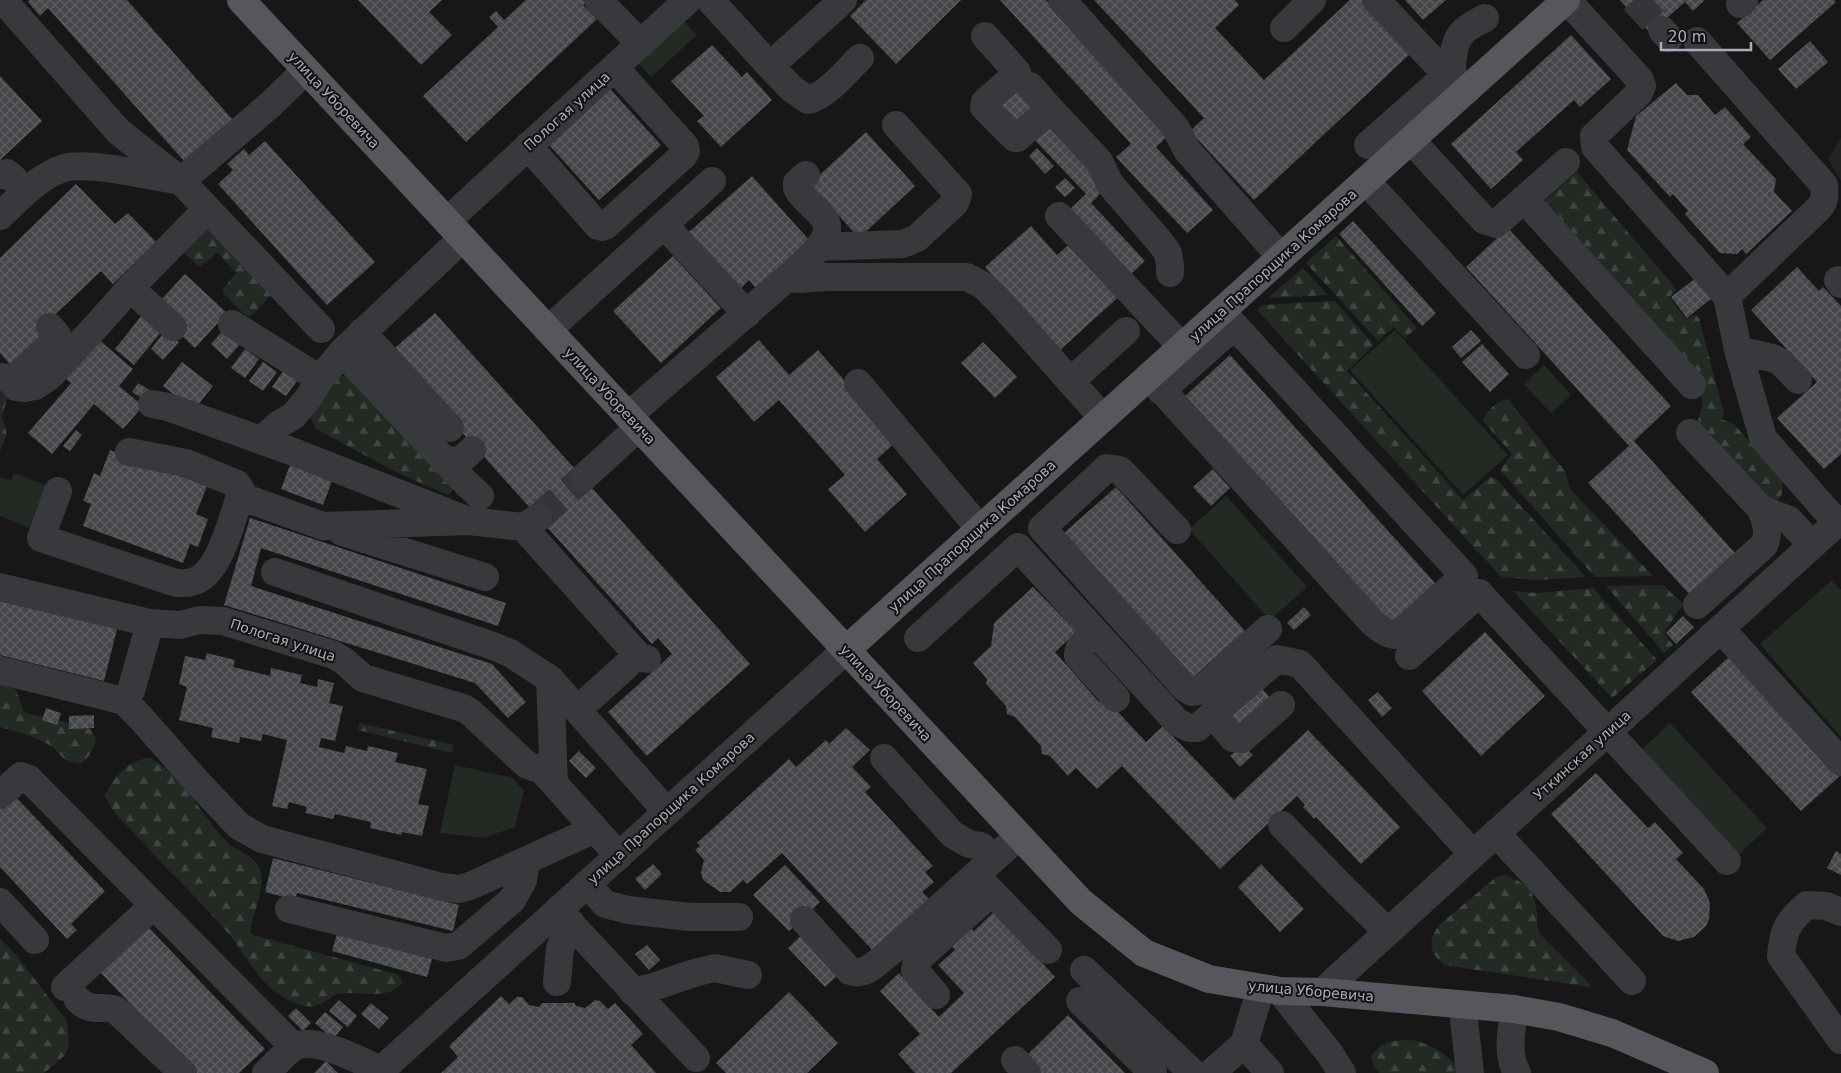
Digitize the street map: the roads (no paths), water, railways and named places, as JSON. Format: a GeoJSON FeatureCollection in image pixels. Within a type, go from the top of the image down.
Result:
{"type":"FeatureCollection","features":[{"type":"Feature","properties":{"kind":"main road","name":"улица Уборевича"},"geometry":{"type":"LineString","coordinates":[[241,0],[1081,902],[1144,953],[1209,979],[1270,990],[1322,992],[1514,1009],[1559,1017],[1612,1033],[1689,1069]]}},
{"type":"Feature","properties":{"kind":"main road","name":"улица Прапорщика Комарова"},"geometry":{"type":"LineString","coordinates":[[846,650],[1103,418],[1155,384],[1182,347],[1228,318],[1281,257],[1411,140],[1455,80],[1567,0]]}},
{"type":"Feature","properties":{"kind":"street"},"geometry":{"type":"LineString","coordinates":[[3,0],[118,131],[182,181],[321,328]]}},
{"type":"Feature","properties":{"kind":"street"},"geometry":{"type":"LineString","coordinates":[[598,0],[641,44]]}},
{"type":"Feature","properties":{"kind":"street","name":"Пологая улица"},"geometry":{"type":"LineString","coordinates":[[261,440],[278,425],[293,416],[342,352],[528,146],[688,0]]}},
{"type":"Feature","properties":{"kind":"street"},"geometry":{"type":"LineString","coordinates":[[710,0],[792,89],[808,100],[828,88],[860,58]]}},
{"type":"Feature","properties":{"kind":"street"},"geometry":{"type":"LineString","coordinates":[[770,66],[843,0]]}},
{"type":"Feature","properties":{"kind":"street"},"geometry":{"type":"LineString","coordinates":[[1062,0],[1175,127],[1187,150],[1281,257]]}},
{"type":"Feature","properties":{"kind":"street"},"geometry":{"type":"LineString","coordinates":[[1284,28],[1312,0]]}},
{"type":"Feature","properties":{"kind":"street"},"geometry":{"type":"LineString","coordinates":[[1376,0],[1455,80]]}},
{"type":"Feature","properties":{"kind":"street"},"geometry":{"type":"LineString","coordinates":[[1567,0],[1640,80],[1642,86],[1639,93],[1594,136],[1595,147],[1727,296],[1738,350],[1763,438],[1832,533]]}},
{"type":"Feature","properties":{"kind":"street"},"geometry":{"type":"LineString","coordinates":[[1455,80],[1452,61],[1455,47],[1462,33],[1485,18]]}},
{"type":"Feature","properties":{"kind":"street"},"geometry":{"type":"LineString","coordinates":[[985,36],[1017,74],[985,102],[984,107],[1015,138],[1019,138],[1044,115],[1052,111]]}},
{"type":"Feature","properties":{"kind":"street"},"geometry":{"type":"LineString","coordinates":[[1697,41],[1824,186],[1825,194],[1824,202],[1819,208],[1727,296]]}},
{"type":"Feature","properties":{"kind":"street"},"geometry":{"type":"LineString","coordinates":[[528,146],[598,226],[606,226],[684,155],[686,150],[685,146],[615,68]]}},
{"type":"Feature","properties":{"kind":"street"},"geometry":{"type":"LineString","coordinates":[[0,216],[25,192],[50,174],[65,168],[77,167],[126,172],[182,181],[271,104],[306,70]]}},
{"type":"Feature","properties":{"kind":"street"},"geometry":{"type":"LineString","coordinates":[[1368,145],[1455,80]]}},
{"type":"Feature","properties":{"kind":"street"},"geometry":{"type":"LineString","coordinates":[[1030,86],[1099,161],[1110,184],[1168,253],[1170,273],[1164,288],[1149,310]]}},
{"type":"Feature","properties":{"kind":"street"},"geometry":{"type":"LineString","coordinates":[[819,247],[903,244],[917,238],[955,203],[958,194],[896,125]]}},
{"type":"Feature","properties":{"kind":"street"},"geometry":{"type":"LineString","coordinates":[[1411,140],[1488,222],[1496,224],[1566,162]]}},
{"type":"Feature","properties":{"kind":"street"},"geometry":{"type":"LineString","coordinates":[[0,175],[7,173],[25,192]]}},
{"type":"Feature","properties":{"kind":"street"},"geometry":{"type":"LineString","coordinates":[[583,478],[633,422],[819,247],[824,240],[827,227],[825,220],[798,190],[797,183],[806,176]]}},
{"type":"Feature","properties":{"kind":"street"},"geometry":{"type":"LineString","coordinates":[[548,330],[712,181]]}},
{"type":"Feature","properties":{"kind":"street"},"geometry":{"type":"LineString","coordinates":[[1366,181],[1526,355]]}},
{"type":"Feature","properties":{"kind":"street"},"geometry":{"type":"LineString","coordinates":[[1524,199],[1692,385]]}},
{"type":"Feature","properties":{"kind":"street"},"geometry":{"type":"LineString","coordinates":[[1107,202],[1170,273]]}},
{"type":"Feature","properties":{"kind":"street"},"geometry":{"type":"LineString","coordinates":[[50,327],[57,335],[55,341],[7,377],[16,387],[35,386],[50,376],[130,288],[207,209]]}},
{"type":"Feature","properties":{"kind":"street"},"geometry":{"type":"LineString","coordinates":[[1059,216],[1182,347]]}},
{"type":"Feature","properties":{"kind":"street"},"geometry":{"type":"LineString","coordinates":[[664,225],[746,314]]}},
{"type":"Feature","properties":{"kind":"street"},"geometry":{"type":"LineString","coordinates":[[787,278],[967,277],[990,291],[1103,418]]}},
{"type":"Feature","properties":{"kind":"street"},"geometry":{"type":"LineString","coordinates":[[130,288],[173,326]]}},
{"type":"Feature","properties":{"kind":"street"},"geometry":{"type":"LineString","coordinates":[[1228,318],[1464,576],[1398,635],[1391,635],[1374,623],[1155,384],[1228,318]]}},
{"type":"Feature","properties":{"kind":"street"},"geometry":{"type":"LineString","coordinates":[[232,324],[320,379]]}},
{"type":"Feature","properties":{"kind":"street"},"geometry":{"type":"LineString","coordinates":[[1071,381],[1126,331]]}},
{"type":"Feature","properties":{"kind":"street"},"geometry":{"type":"LineString","coordinates":[[362,332],[450,428]]}},
{"type":"Feature","properties":{"kind":"street"},"geometry":{"type":"LineString","coordinates":[[1738,350],[1781,362],[1798,380]]}},
{"type":"Feature","properties":{"kind":"street"},"geometry":{"type":"LineString","coordinates":[[342,352],[444,461],[480,496]]}},
{"type":"Feature","properties":{"kind":"street"},"geometry":{"type":"LineString","coordinates":[[858,383],[989,522],[1017,541],[1095,633],[1177,722],[1189,728],[1197,728],[1277,659],[1300,664],[1473,854]]}},
{"type":"Feature","properties":{"kind":"street"},"geometry":{"type":"LineString","coordinates":[[152,404],[168,407],[261,440],[470,521]]}},
{"type":"Feature","properties":{"kind":"street"},"geometry":{"type":"LineString","coordinates":[[1690,433],[1761,509],[1768,527],[1764,545],[1697,605]]}},
{"type":"Feature","properties":{"kind":"street"},"geometry":{"type":"LineString","coordinates":[[444,461],[461,460],[472,450]]}},
{"type":"Feature","properties":{"kind":"street"},"geometry":{"type":"LineString","coordinates":[[58,491],[41,538],[176,582],[188,583],[197,581],[212,567],[222,549],[240,496],[241,490],[238,484],[203,469],[162,457],[129,452]]}},
{"type":"Feature","properties":{"kind":"street"},"geometry":{"type":"LineString","coordinates":[[918,638],[1030,529],[1042,528],[1107,468],[1120,470],[1177,530]]}},
{"type":"Feature","properties":{"kind":"street"},"geometry":{"type":"LineString","coordinates":[[240,496],[324,526],[486,577]]}},
{"type":"Feature","properties":{"kind":"street"},"geometry":{"type":"LineString","coordinates":[[1761,509],[1832,533]]}},
{"type":"Feature","properties":{"kind":"street"},"geometry":{"type":"LineString","coordinates":[[324,526],[470,521],[530,522],[639,657],[636,663],[577,710]]}},
{"type":"Feature","properties":{"kind":"street"},"geometry":{"type":"LineString","coordinates":[[1042,528],[1185,688],[1192,692],[1199,691],[1268,629]]}},
{"type":"Feature","properties":{"kind":"street","name":"Уткинская улица"},"geometry":{"type":"LineString","coordinates":[[1322,992],[1721,629],[1832,533]]}},
{"type":"Feature","properties":{"kind":"street"},"geometry":{"type":"LineString","coordinates":[[1040,570],[1062,550]]}},
{"type":"Feature","properties":{"kind":"street"},"geometry":{"type":"LineString","coordinates":[[275,572],[510,653],[550,679],[666,812]]}},
{"type":"Feature","properties":{"kind":"street","name":"Пологая улица"},"geometry":{"type":"LineString","coordinates":[[0,587],[150,623],[180,625],[200,620],[223,621],[334,655],[344,661],[363,678],[463,708],[470,712],[527,765],[542,770],[619,856]]}},
{"type":"Feature","properties":{"kind":"street"},"geometry":{"type":"LineString","coordinates":[[1409,656],[1479,593],[1727,861]]}},
{"type":"Feature","properties":{"kind":"street"},"geometry":{"type":"LineString","coordinates":[[124,701],[131,691],[150,623]]}},
{"type":"Feature","properties":{"kind":"street"},"geometry":{"type":"LineString","coordinates":[[1721,629],[1841,762]]}},
{"type":"Feature","properties":{"kind":"street"},"geometry":{"type":"LineString","coordinates":[[1095,633],[1082,644],[1078,656],[1116,698]]}},
{"type":"Feature","properties":{"kind":"street","name":"улица Прапорщика Комарова"},"geometry":{"type":"LineString","coordinates":[[380,1072],[565,916],[587,884],[846,650]]}},
{"type":"Feature","properties":{"kind":"street"},"geometry":{"type":"LineString","coordinates":[[0,670],[124,701],[198,784],[239,826],[262,839],[442,887],[459,889],[470,886],[595,829]]}},
{"type":"Feature","properties":{"kind":"street"},"geometry":{"type":"LineString","coordinates":[[550,679],[554,782]]}},
{"type":"Feature","properties":{"kind":"street"},"geometry":{"type":"LineString","coordinates":[[1213,714],[1233,738],[1242,739],[1281,705]]}},
{"type":"Feature","properties":{"kind":"street"},"geometry":{"type":"LineString","coordinates":[[884,758],[952,834],[969,844],[981,846],[987,875],[1048,950]]}},
{"type":"Feature","properties":{"kind":"street"},"geometry":{"type":"LineString","coordinates":[[0,796],[21,776],[29,779],[294,1047]]}},
{"type":"Feature","properties":{"kind":"street"},"geometry":{"type":"LineString","coordinates":[[1282,825],[1388,932]]}},
{"type":"Feature","properties":{"kind":"street"},"geometry":{"type":"LineString","coordinates":[[1496,833],[1632,981]]}},
{"type":"Feature","properties":{"kind":"street"},"geometry":{"type":"LineString","coordinates":[[936,995],[915,970],[917,960],[1019,836]]}},
{"type":"Feature","properties":{"kind":"street"},"geometry":{"type":"LineString","coordinates":[[289,909],[446,948],[453,948],[463,942],[512,900],[523,880],[526,861]]}},
{"type":"Feature","properties":{"kind":"street"},"geometry":{"type":"LineString","coordinates":[[804,920],[846,967],[857,974],[866,971],[987,875]]}},
{"type":"Feature","properties":{"kind":"street"},"geometry":{"type":"LineString","coordinates":[[587,884],[605,904],[628,910],[690,917],[739,917]]}},
{"type":"Feature","properties":{"kind":"street"},"geometry":{"type":"LineString","coordinates":[[0,902],[35,940]]}},
{"type":"Feature","properties":{"kind":"street"},"geometry":{"type":"LineString","coordinates":[[1841,912],[1826,906],[1807,904],[1786,928],[1782,941],[1781,956],[1841,1040]]}},
{"type":"Feature","properties":{"kind":"street"},"geometry":{"type":"LineString","coordinates":[[153,906],[72,994],[86,1007],[116,1010],[183,1073]]}},
{"type":"Feature","properties":{"kind":"street"},"geometry":{"type":"LineString","coordinates":[[557,982],[565,916]]}},
{"type":"Feature","properties":{"kind":"street"},"geometry":{"type":"LineString","coordinates":[[565,916],[633,992],[696,1058]]}},
{"type":"Feature","properties":{"kind":"street"},"geometry":{"type":"LineString","coordinates":[[633,992],[715,968],[748,975]]}},
{"type":"Feature","properties":{"kind":"street"},"geometry":{"type":"LineString","coordinates":[[1084,970],[1193,1073]]}},
{"type":"Feature","properties":{"kind":"street"},"geometry":{"type":"LineString","coordinates":[[1212,1073],[1244,1044],[1270,990],[1330,1054],[1342,1073]]}},
{"type":"Feature","properties":{"kind":"street"},"geometry":{"type":"LineString","coordinates":[[1080,1001],[1153,1073]]}},
{"type":"Feature","properties":{"kind":"street"},"geometry":{"type":"LineString","coordinates":[[1467,1005],[1464,1020],[1470,1073]]}},
{"type":"Feature","properties":{"kind":"street"},"geometry":{"type":"LineString","coordinates":[[1514,1009],[1510,1041],[1512,1063],[1517,1073]]}},
{"type":"Feature","properties":{"kind":"street"},"geometry":{"type":"LineString","coordinates":[[266,1073],[294,1047],[307,1043],[319,1044],[380,1072]]}},
{"type":"Feature","properties":{"kind":"street"},"geometry":{"type":"LineString","coordinates":[[1244,1044],[1270,1073]]}},
{"type":"Feature","properties":{"kind":"tunnel"},"geometry":{"type":"LineString","coordinates":[[1634,0],[1662,30]]}},
{"type":"Feature","properties":{"kind":"tunnel"},"geometry":{"type":"LineString","coordinates":[[538,518],[583,478]]}}]}
